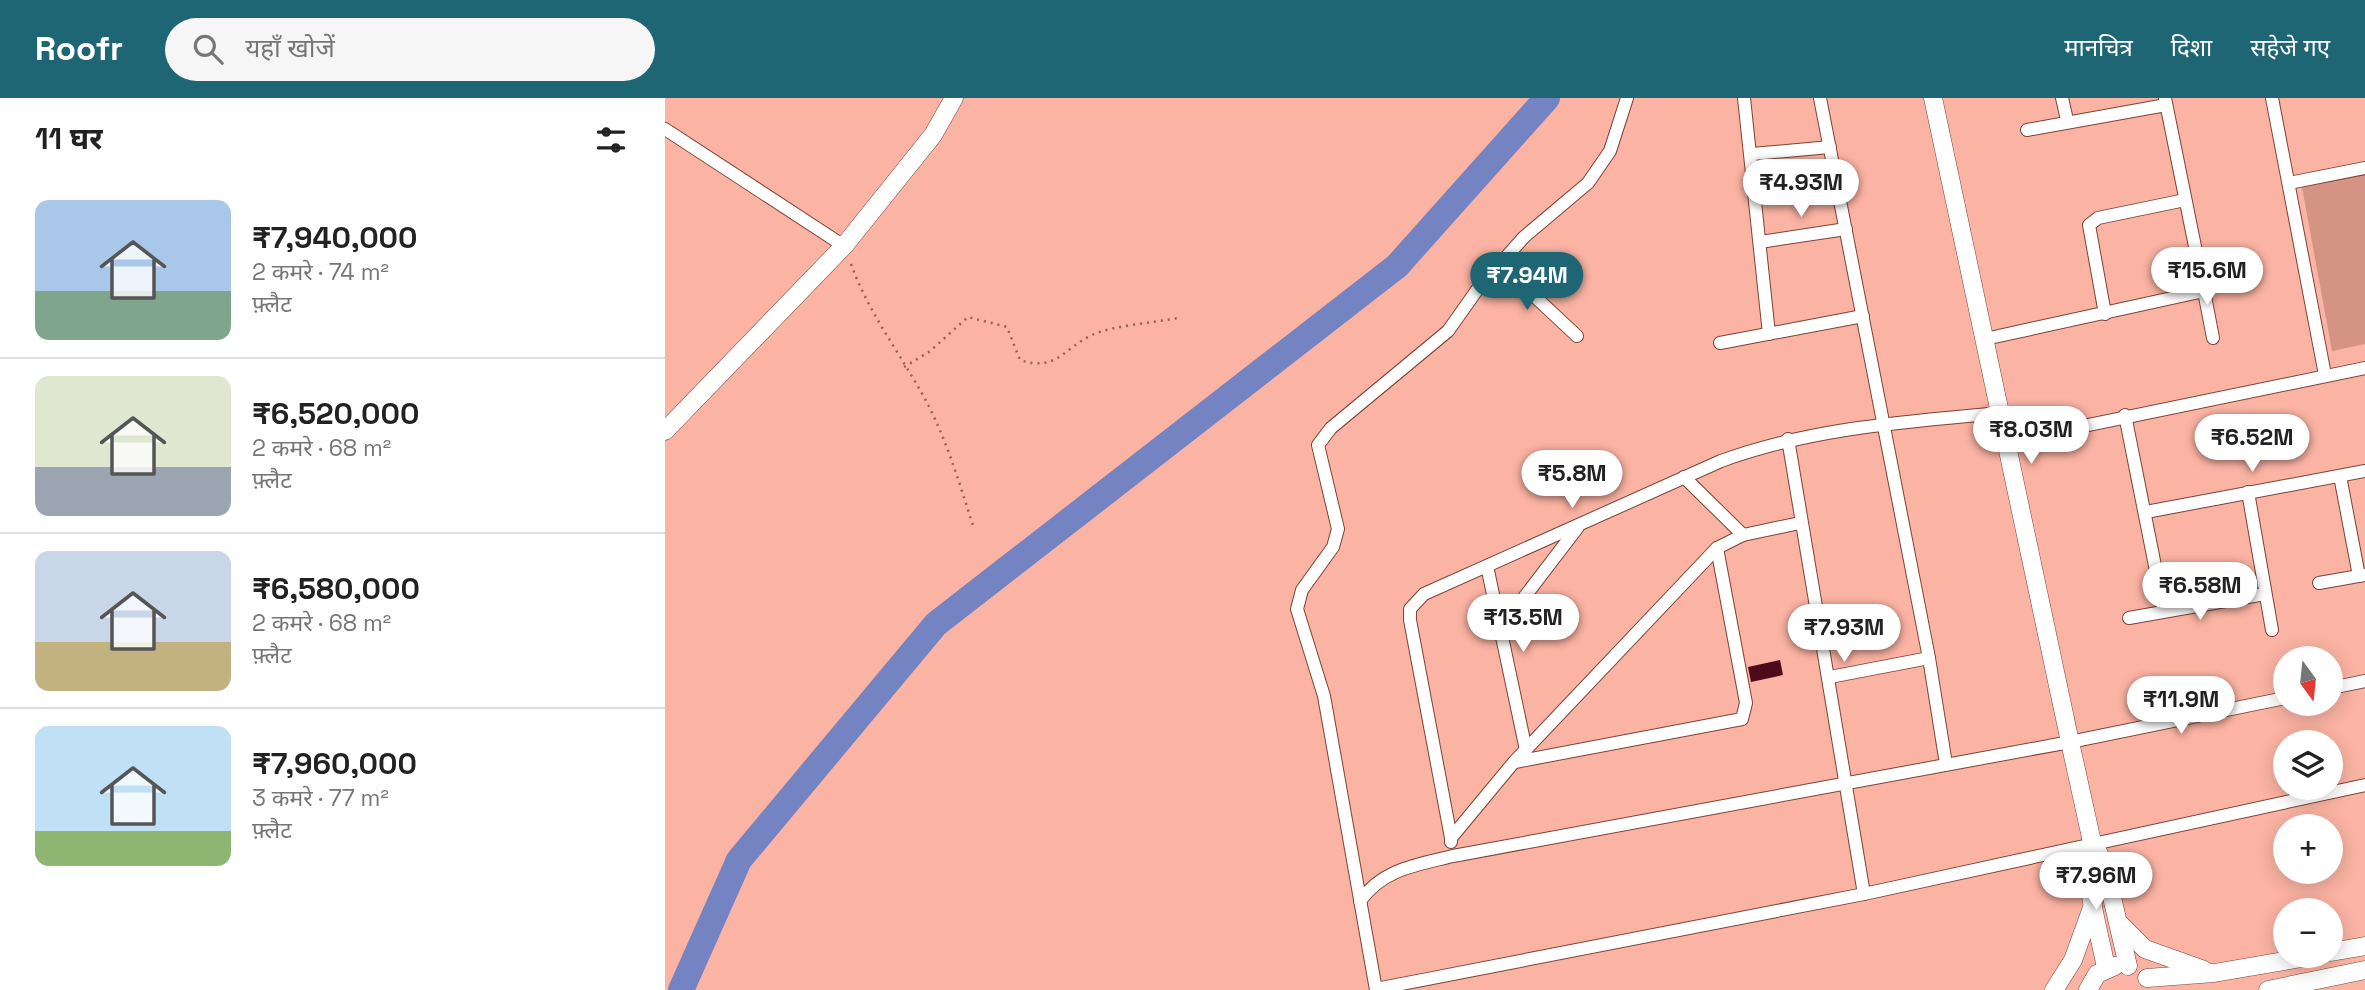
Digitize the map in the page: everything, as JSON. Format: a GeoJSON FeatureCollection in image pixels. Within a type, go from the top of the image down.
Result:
{"type":"FeatureCollection","features":[{"type":"Feature","properties":{"kind":"street"},"geometry":{"type":"LineString","coordinates":[[665,431],[844,246],[933,135],[954,98]]}},
{"type":"Feature","properties":{"kind":"street"},"geometry":{"type":"LineString","coordinates":[[1627,98],[1610,151],[1588,183],[1541,220],[1500,264],[1448,331],[1331,428],[1318,444],[1338,529],[1333,547],[1298,598],[1297,609],[1324,696],[1376,989],[1864,894],[2092,842],[2365,785]]}},
{"type":"Feature","properties":{"kind":"street"},"geometry":{"type":"LineString","coordinates":[[1744,98],[1769,334]]}},
{"type":"Feature","properties":{"kind":"street"},"geometry":{"type":"LineString","coordinates":[[1820,98],[1929,658],[1946,764]]}},
{"type":"Feature","properties":{"kind":"street"},"geometry":{"type":"LineString","coordinates":[[1933,98],[2092,842],[2102,856],[2128,966],[2150,984],[2273,962]]}},
{"type":"Feature","properties":{"kind":"street"},"geometry":{"type":"LineString","coordinates":[[2062,98],[2067,120]]}},
{"type":"Feature","properties":{"kind":"street"},"geometry":{"type":"LineString","coordinates":[[2271,98],[2325,376]]}},
{"type":"Feature","properties":{"kind":"street"},"geometry":{"type":"LineString","coordinates":[[2027,130],[2165,102],[2213,338]]}},
{"type":"Feature","properties":{"kind":"street"},"geometry":{"type":"LineString","coordinates":[[665,129],[844,246]]}},
{"type":"Feature","properties":{"kind":"street"},"geometry":{"type":"LineString","coordinates":[[1752,154],[1830,147]]}},
{"type":"Feature","properties":{"kind":"street"},"geometry":{"type":"LineString","coordinates":[[2289,183],[2365,168]]}},
{"type":"Feature","properties":{"kind":"street"},"geometry":{"type":"LineString","coordinates":[[2105,314],[2089,225],[2098,218],[2185,200]]}},
{"type":"Feature","properties":{"kind":"street"},"geometry":{"type":"LineString","coordinates":[[1760,242],[1846,229]]}},
{"type":"Feature","properties":{"kind":"street"},"geometry":{"type":"LineString","coordinates":[[1500,264],[1577,336]]}},
{"type":"Feature","properties":{"kind":"street"},"geometry":{"type":"LineString","coordinates":[[1985,339],[2204,291]]}},
{"type":"Feature","properties":{"kind":"street"},"geometry":{"type":"LineString","coordinates":[[1720,343],[1864,316]]}},
{"type":"Feature","properties":{"kind":"street"},"geometry":{"type":"LineString","coordinates":[[2006,442],[2125,415],[2365,368]]}},
{"type":"Feature","properties":{"kind":"street"},"geometry":{"type":"LineString","coordinates":[[1453,856],[1410,609],[1424,594],[1721,461],[1788,439],[1883,424],[2000,413]]}},
{"type":"Feature","properties":{"kind":"street"},"geometry":{"type":"LineString","coordinates":[[2125,415],[2164,611]]}},
{"type":"Feature","properties":{"kind":"street"},"geometry":{"type":"LineString","coordinates":[[1788,439],[1800,523],[1830,677],[1864,894]]}},
{"type":"Feature","properties":{"kind":"street"},"geometry":{"type":"LineString","coordinates":[[2146,512],[2365,471]]}},
{"type":"Feature","properties":{"kind":"street"},"geometry":{"type":"LineString","coordinates":[[2319,583],[2362,576],[2340,476]]}},
{"type":"Feature","properties":{"kind":"street"},"geometry":{"type":"LineString","coordinates":[[1684,477],[1743,535]]}},
{"type":"Feature","properties":{"kind":"street"},"geometry":{"type":"LineString","coordinates":[[2248,492],[2272,630]]}},
{"type":"Feature","properties":{"kind":"street"},"geometry":{"type":"LineString","coordinates":[[1451,838],[1514,762],[1717,548],[1743,535],[1800,523]]}},
{"type":"Feature","properties":{"kind":"street"},"geometry":{"type":"LineString","coordinates":[[1500,629],[1581,524]]}},
{"type":"Feature","properties":{"kind":"street"},"geometry":{"type":"LineString","coordinates":[[1514,762],[1742,719],[1746,703],[1717,548]]}},
{"type":"Feature","properties":{"kind":"street"},"geometry":{"type":"LineString","coordinates":[[1487,566],[1526,750]]}},
{"type":"Feature","properties":{"kind":"street"},"geometry":{"type":"LineString","coordinates":[[2129,618],[2265,594]]}},
{"type":"Feature","properties":{"kind":"street"},"geometry":{"type":"LineString","coordinates":[[1830,677],[1929,658]]}},
{"type":"Feature","properties":{"kind":"street"},"geometry":{"type":"LineString","coordinates":[[2343,686],[2365,681]]}},
{"type":"Feature","properties":{"kind":"street"},"geometry":{"type":"LineString","coordinates":[[1360,901],[1378,881],[1401,868],[1453,856],[2070,742],[2273,700]]}},
{"type":"Feature","properties":{"kind":"street"},"geometry":{"type":"LineString","coordinates":[[2092,842],[2087,859],[2106,968]]}},
{"type":"Feature","properties":{"kind":"street"},"geometry":{"type":"LineString","coordinates":[[2054,990],[2073,960],[2094,902]]}},
{"type":"Feature","properties":{"kind":"street"},"geometry":{"type":"LineString","coordinates":[[2118,921],[2145,949],[2171,961],[2214,972]]}},
{"type":"Feature","properties":{"kind":"street"},"geometry":{"type":"LineString","coordinates":[[2343,950],[2365,946]]}},
{"type":"Feature","properties":{"kind":"street"},"geometry":{"type":"LineString","coordinates":[[2088,990],[2097,974],[2106,968],[2128,966]]}},
{"type":"Feature","properties":{"kind":"street"},"geometry":{"type":"LineString","coordinates":[[2268,990],[2365,970]]}},
{"type":"Feature","properties":{"kind":"path"},"geometry":{"type":"LineString","coordinates":[[844,246],[858,285],[920,390],[952,458],[974,529]]}},
{"type":"Feature","properties":{"kind":"path"},"geometry":{"type":"LineString","coordinates":[[904,367],[929,352],[968,317],[1007,327],[1020,360],[1037,366],[1053,361],[1093,335],[1178,318]]}},
{"type":"Feature","properties":{"kind":"shaded area"},"geometry":{"type":"Polygon","coordinates":[[[2365,174],[2365,344],[2332,351],[2302,187],[2365,174]]]}},
{"type":"Feature","properties":{"kind":"building"},"geometry":{"type":"Polygon","coordinates":[[[1780,660],[1783,675],[1751,682],[1748,667],[1780,660]]]}},
{"type":"Feature","properties":{"kind":"waterway"},"geometry":{"type":"LineString","coordinates":[[681,990],[739,860],[936,624],[1397,266],[1547,98]]}}]}
